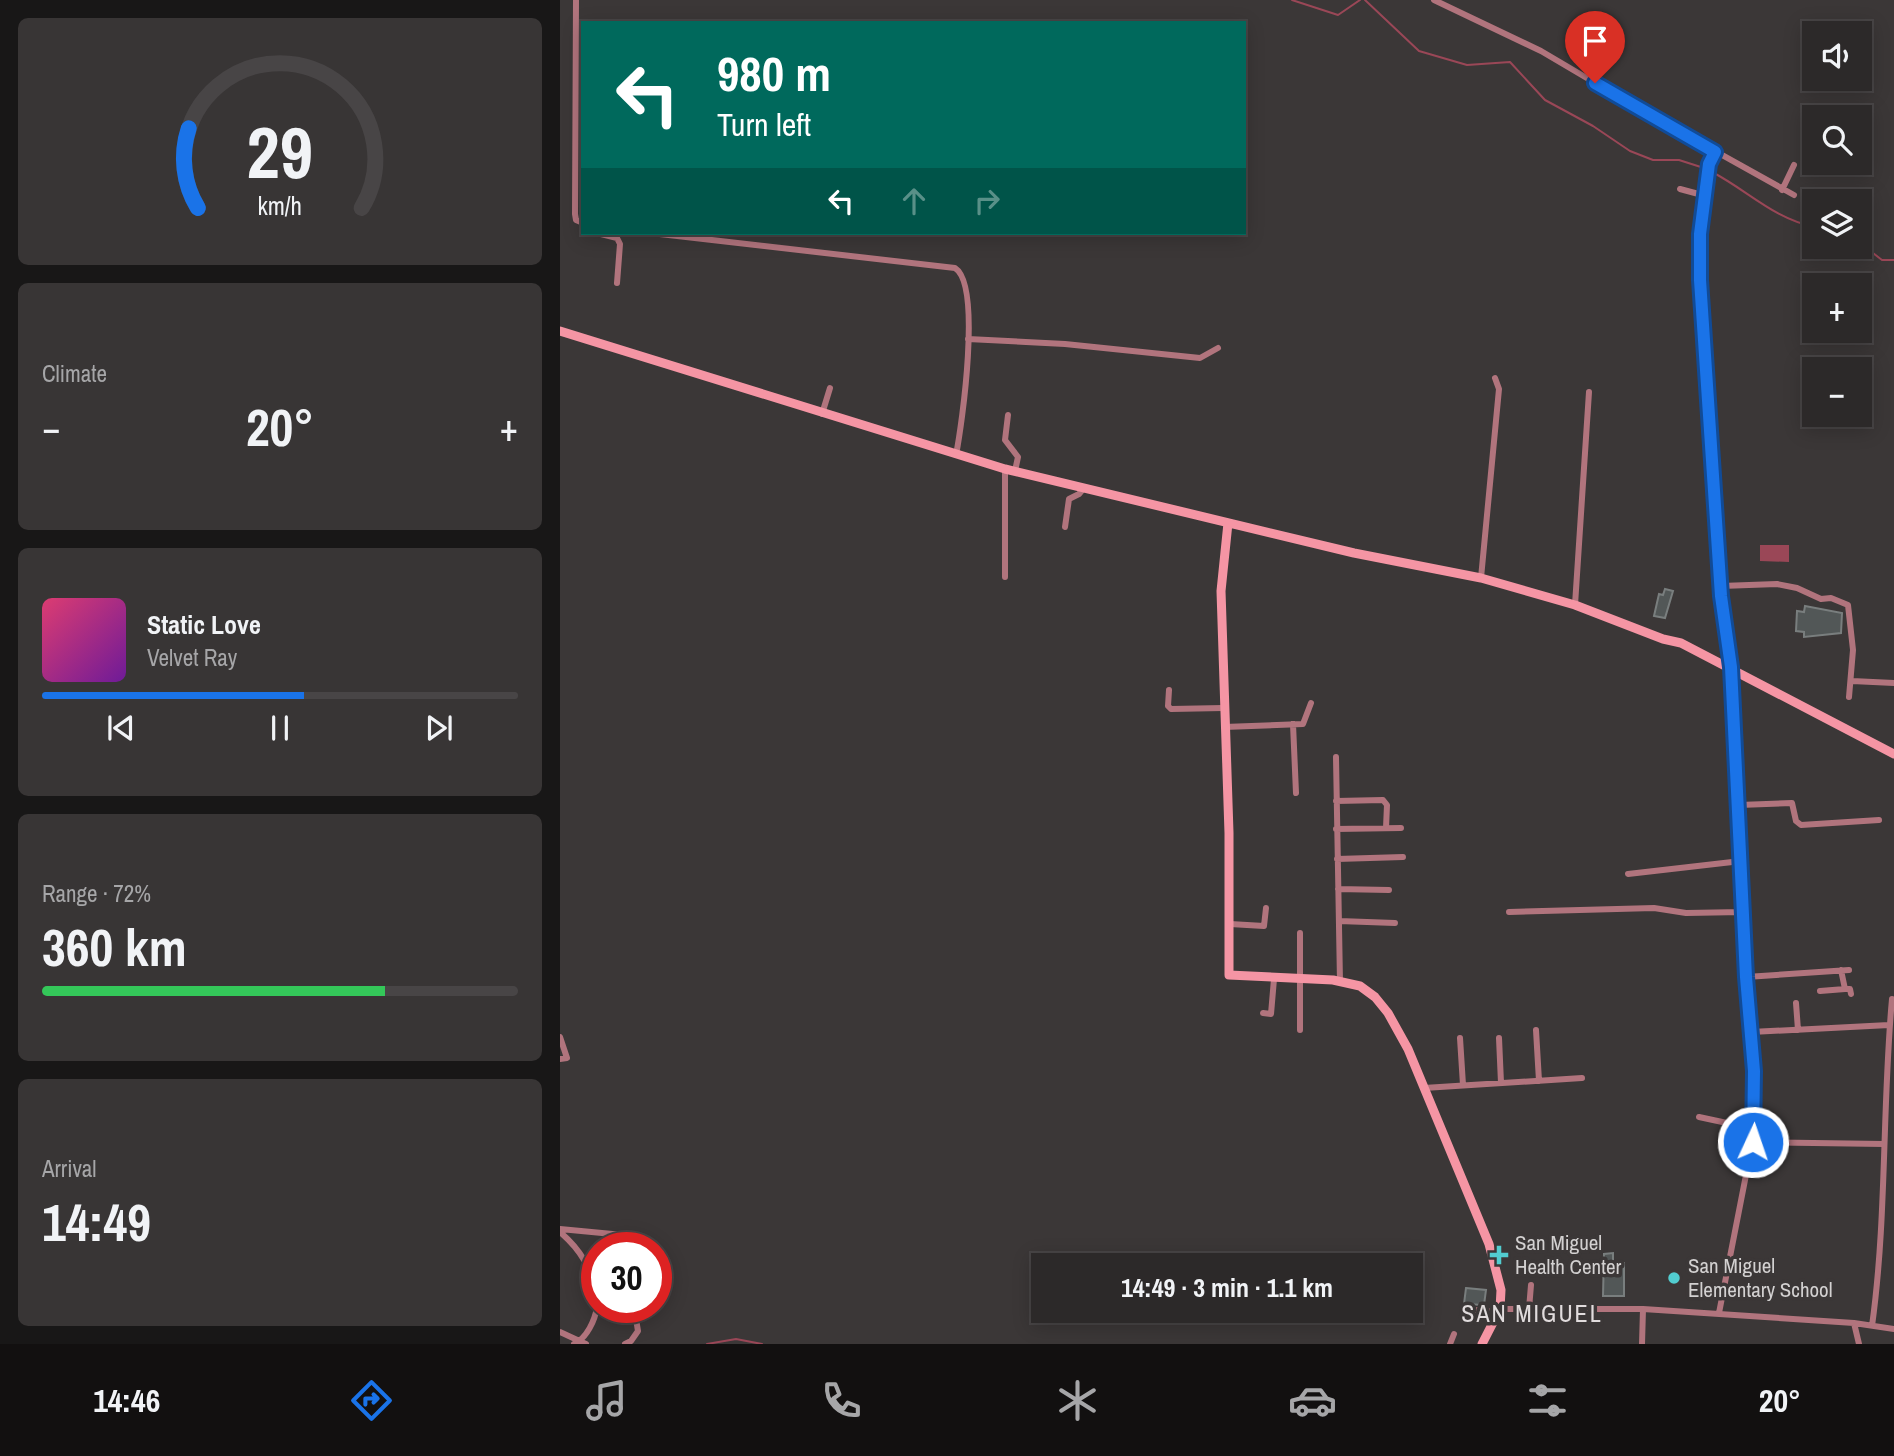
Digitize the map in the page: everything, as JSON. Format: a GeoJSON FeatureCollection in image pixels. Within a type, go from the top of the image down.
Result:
{"type":"FeatureCollection","features":[{"type":"Feature","properties":{"kind":"main road"},"geometry":{"type":"LineString","coordinates":[[560,331],[1010,470],[1354,553],[1480,578],[1575,605],[1663,639],[1681,643],[1894,754]]}},
{"type":"Feature","properties":{"kind":"main road"},"geometry":{"type":"LineString","coordinates":[[1228,523],[1222,591],[1229,975],[1340,982],[1360,986],[1382,1005],[1399,1030],[1489,1244],[1501,1290],[1498,1310],[1482,1344]]}},
{"type":"Feature","properties":{"kind":"street"},"geometry":{"type":"LineString","coordinates":[[576,0],[575,214],[576,220],[581,222]]}},
{"type":"Feature","properties":{"kind":"street"},"geometry":{"type":"LineString","coordinates":[[1434,0],[1541,51],[1794,195]]}},
{"type":"Feature","properties":{"kind":"street"},"geometry":{"type":"LineString","coordinates":[[1715,152],[1709,164],[1709,181],[1700,234],[1700,290],[1721,586],[1731,667],[1731,708],[1739,805],[1742,912],[1755,1129],[1719,1313]]}},
{"type":"Feature","properties":{"kind":"street"},"geometry":{"type":"LineString","coordinates":[[1782,190],[1794,165]]}},
{"type":"Feature","properties":{"kind":"street"},"geometry":{"type":"LineString","coordinates":[[1680,189],[1706,196]]}},
{"type":"Feature","properties":{"kind":"street"},"geometry":{"type":"LineString","coordinates":[[598,235],[617,238],[620,244],[617,283]]}},
{"type":"Feature","properties":{"kind":"street"},"geometry":{"type":"LineString","coordinates":[[668,235],[955,268],[966,284],[968,339],[964,408],[956,455]]}},
{"type":"Feature","properties":{"kind":"street"},"geometry":{"type":"LineString","coordinates":[[968,339],[1065,344],[1200,358],[1218,348]]}},
{"type":"Feature","properties":{"kind":"street"},"geometry":{"type":"LineString","coordinates":[[1480,578],[1499,389],[1495,378]]}},
{"type":"Feature","properties":{"kind":"street"},"geometry":{"type":"LineString","coordinates":[[822,414],[830,388]]}},
{"type":"Feature","properties":{"kind":"street"},"geometry":{"type":"LineString","coordinates":[[1575,605],[1589,392]]}},
{"type":"Feature","properties":{"kind":"street"},"geometry":{"type":"LineString","coordinates":[[1005,577],[1010,470],[1018,457],[1006,443],[1007,415]]}},
{"type":"Feature","properties":{"kind":"street"},"geometry":{"type":"LineString","coordinates":[[1065,527],[1069,499],[1084,488]]}},
{"type":"Feature","properties":{"kind":"street"},"geometry":{"type":"LineString","coordinates":[[1721,586],[1777,584],[1848,605],[1853,650],[1849,697]]}},
{"type":"Feature","properties":{"kind":"street"},"geometry":{"type":"LineString","coordinates":[[1852,681],[1894,683]]}},
{"type":"Feature","properties":{"kind":"street"},"geometry":{"type":"LineString","coordinates":[[1169,690],[1168,706],[1171,709],[1223,708]]}},
{"type":"Feature","properties":{"kind":"street"},"geometry":{"type":"LineString","coordinates":[[1224,727],[1303,724],[1311,704]]}},
{"type":"Feature","properties":{"kind":"street"},"geometry":{"type":"LineString","coordinates":[[1293,724],[1296,793]]}},
{"type":"Feature","properties":{"kind":"street"},"geometry":{"type":"LineString","coordinates":[[1336,757],[1340,982]]}},
{"type":"Feature","properties":{"kind":"street"},"geometry":{"type":"LineString","coordinates":[[1336,801],[1383,800],[1387,805],[1386,828]]}},
{"type":"Feature","properties":{"kind":"street"},"geometry":{"type":"LineString","coordinates":[[1739,805],[1793,803],[1796,821],[1801,825],[1879,820]]}},
{"type":"Feature","properties":{"kind":"street"},"geometry":{"type":"LineString","coordinates":[[1336,829],[1401,828]]}},
{"type":"Feature","properties":{"kind":"street"},"geometry":{"type":"LineString","coordinates":[[1337,859],[1403,857]]}},
{"type":"Feature","properties":{"kind":"street"},"geometry":{"type":"LineString","coordinates":[[1628,874],[1741,861]]}},
{"type":"Feature","properties":{"kind":"street"},"geometry":{"type":"LineString","coordinates":[[1338,889],[1389,890]]}},
{"type":"Feature","properties":{"kind":"street"},"geometry":{"type":"LineString","coordinates":[[1230,924],[1264,926],[1266,908]]}},
{"type":"Feature","properties":{"kind":"street"},"geometry":{"type":"LineString","coordinates":[[1510,912],[1654,908],[1686,913],[1742,912]]}},
{"type":"Feature","properties":{"kind":"street"},"geometry":{"type":"LineString","coordinates":[[1339,922],[1395,923]]}},
{"type":"Feature","properties":{"kind":"street"},"geometry":{"type":"LineString","coordinates":[[1300,933],[1300,1030]]}},
{"type":"Feature","properties":{"kind":"street"},"geometry":{"type":"LineString","coordinates":[[1746,977],[1845,970],[1845,989]]}},
{"type":"Feature","properties":{"kind":"street"},"geometry":{"type":"LineString","coordinates":[[1263,1013],[1270,1014],[1274,979]]}},
{"type":"Feature","properties":{"kind":"street"},"geometry":{"type":"LineString","coordinates":[[1819,991],[1850,989],[1851,995]]}},
{"type":"Feature","properties":{"kind":"street"},"geometry":{"type":"LineString","coordinates":[[1872,1326],[1877,1286],[1892,999]]}},
{"type":"Feature","properties":{"kind":"street"},"geometry":{"type":"LineString","coordinates":[[1796,1003],[1798,1030]]}},
{"type":"Feature","properties":{"kind":"street"},"geometry":{"type":"LineString","coordinates":[[1751,1032],[1889,1025]]}},
{"type":"Feature","properties":{"kind":"street"},"geometry":{"type":"LineString","coordinates":[[1536,1030],[1539,1081]]}},
{"type":"Feature","properties":{"kind":"street"},"geometry":{"type":"LineString","coordinates":[[560,1037],[564,1059]]}},
{"type":"Feature","properties":{"kind":"street"},"geometry":{"type":"LineString","coordinates":[[1460,1038],[1463,1086]]}},
{"type":"Feature","properties":{"kind":"street"},"geometry":{"type":"LineString","coordinates":[[1499,1038],[1501,1083]]}},
{"type":"Feature","properties":{"kind":"street"},"geometry":{"type":"LineString","coordinates":[[1424,1088],[1582,1078]]}},
{"type":"Feature","properties":{"kind":"street"},"geometry":{"type":"LineString","coordinates":[[1699,1117],[1755,1129]]}},
{"type":"Feature","properties":{"kind":"street"},"geometry":{"type":"LineString","coordinates":[[1753,1142],[1884,1144]]}},
{"type":"Feature","properties":{"kind":"street"},"geometry":{"type":"LineString","coordinates":[[560,1231],[581,1232]]}},
{"type":"Feature","properties":{"kind":"street"},"geometry":{"type":"LineString","coordinates":[[560,1231],[581,1254]]}},
{"type":"Feature","properties":{"kind":"street"},"geometry":{"type":"LineString","coordinates":[[1529,1308],[1531,1285]]}},
{"type":"Feature","properties":{"kind":"street"},"geometry":{"type":"LineString","coordinates":[[1475,1310],[1643,1309],[1854,1323],[1894,1329]]}},
{"type":"Feature","properties":{"kind":"street"},"geometry":{"type":"LineString","coordinates":[[1642,1344],[1643,1309]]}},
{"type":"Feature","properties":{"kind":"street"},"geometry":{"type":"LineString","coordinates":[[560,1332],[580,1343],[591,1323]]}},
{"type":"Feature","properties":{"kind":"street"},"geometry":{"type":"LineString","coordinates":[[625,1344],[631,1341],[638,1331],[637,1323]]}},
{"type":"Feature","properties":{"kind":"street"},"geometry":{"type":"LineString","coordinates":[[1854,1323],[1859,1344]]}},
{"type":"Feature","properties":{"kind":"street"},"geometry":{"type":"LineString","coordinates":[[1450,1344],[1454,1334]]}},
{"type":"Feature","properties":{"kind":"shaded area"},"geometry":{"type":"Polygon","coordinates":[[[1760,545],[1789,545],[1789,562],[1760,561],[1760,545]]]}},
{"type":"Feature","properties":{"kind":"building"},"geometry":{"type":"Polygon","coordinates":[[[1665,589],[1673,591],[1665,618],[1654,616],[1659,594],[1663,595],[1665,589]]]}},
{"type":"Feature","properties":{"kind":"building"},"geometry":{"type":"Polygon","coordinates":[[[1805,606],[1842,613],[1841,633],[1804,637],[1804,632],[1796,631],[1797,611],[1804,612],[1805,606]]]}},
{"type":"Feature","properties":{"kind":"building"},"geometry":{"type":"Polygon","coordinates":[[[1613,1253],[1613,1263],[1624,1263],[1624,1296],[1603,1296],[1604,1254],[1613,1253]]]}},
{"type":"Feature","properties":{"kind":"building"},"geometry":{"type":"Polygon","coordinates":[[[1466,1288],[1486,1290],[1484,1305],[1464,1304],[1466,1288]]]}},
{"type":"Feature","properties":{"kind":"waterway"},"geometry":{"type":"LineString","coordinates":[[1292,0],[1338,15],[1360,0]]}},
{"type":"Feature","properties":{"kind":"waterway"},"geometry":{"type":"LineString","coordinates":[[1365,0],[1419,51],[1467,65],[1510,62],[1545,100],[1593,126],[1630,151],[1653,160],[1679,160],[1707,169]]}},
{"type":"Feature","properties":{"kind":"waterway"},"geometry":{"type":"LineString","coordinates":[[1712,172],[1774,211],[1802,224]]}},
{"type":"Feature","properties":{"kind":"waterway"},"geometry":{"type":"LineString","coordinates":[[1872,252],[1882,260],[1894,260]]}},
{"type":"Feature","properties":{"kind":"waterway"},"geometry":{"type":"LineString","coordinates":[[707,1344],[736,1339],[762,1344]]}},
{"type":"Feature","properties":{"kind":"place","name":"San Miguel Health Center"},"geometry":{"type":"Point","coordinates":[1499,1255]}},
{"type":"Feature","properties":{"kind":"place","name":"San Miguel Elementary School"},"geometry":{"type":"Point","coordinates":[1674,1278]}},
{"type":"Feature","properties":{"kind":"district","name":"SAN MIGUEL"},"geometry":{"type":"Point","coordinates":[1532,1314]}},
{"type":"Feature","properties":{"kind":"route"},"geometry":{"type":"LineString","coordinates":[[1595,83],[1715,152],[1709,164],[1709,181],[1700,234],[1700,280],[1721,596],[1731,667],[1742,912],[1754,1071],[1753,1142]]}}]}
